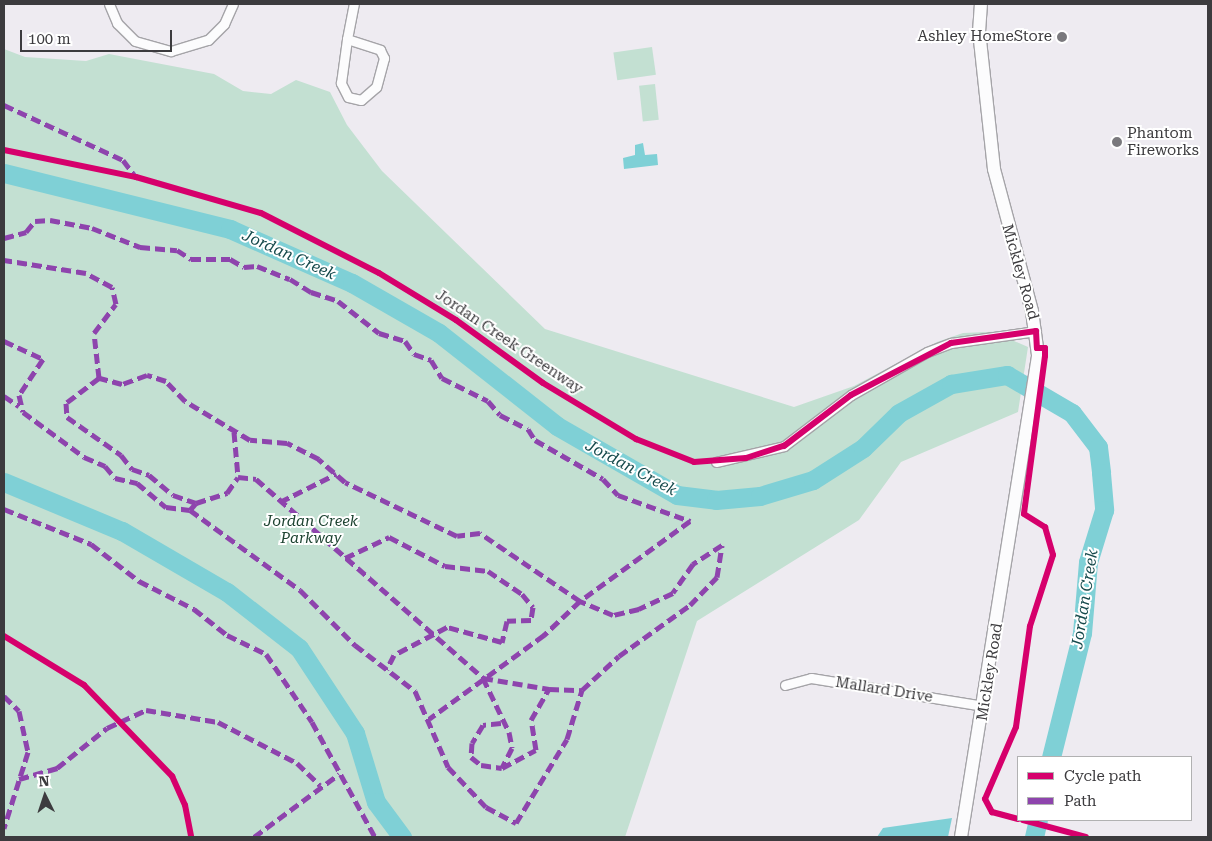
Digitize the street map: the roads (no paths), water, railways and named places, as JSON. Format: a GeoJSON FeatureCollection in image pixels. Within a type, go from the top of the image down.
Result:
{"type":"FeatureCollection","features":[{"type":"Feature","properties":{"kind":"street"},"geometry":{"type":"LineString","coordinates":[[109,4],[117,23],[135,41],[171,51],[208,40],[224,24],[233,4]]}},
{"type":"Feature","properties":{"kind":"street"},"geometry":{"type":"LineString","coordinates":[[347,39],[380,50],[384,58],[376,87],[361,100],[348,97],[341,83],[347,39],[354,4]]}},
{"type":"Feature","properties":{"kind":"street","name":"Mickley Road"},"geometry":{"type":"LineString","coordinates":[[961,837],[984,706],[1028,430],[1038,355],[1036,331],[994,169],[978,32],[981,4]]}},
{"type":"Feature","properties":{"kind":"street"},"geometry":{"type":"LineString","coordinates":[[716,462],[784,446],[851,395],[935,349],[1036,331]]}},
{"type":"Feature","properties":{"kind":"street","name":"Mallard Drive"},"geometry":{"type":"LineString","coordinates":[[785,685],[811,678],[984,706]]}},
{"type":"Feature","properties":{"kind":"water"},"geometry":{"type":"Polygon","coordinates":[[[643,143],[645,155],[657,154],[658,165],[624,169],[623,158],[635,155],[635,145],[643,143]]]}},
{"type":"Feature","properties":{"kind":"water"},"geometry":{"type":"Polygon","coordinates":[[[952,818],[948,837],[877,837],[883,828],[952,818]]]}},
{"type":"Feature","properties":{"kind":"waterway","name":"Jordan Creek"},"geometry":{"type":"LineString","coordinates":[[4,173],[230,229],[352,283],[439,333],[557,426],[677,495],[716,500],[760,496],[813,480],[863,448],[899,413],[951,384],[1007,375],[1072,413],[1098,447],[1104,510],[1088,562],[1082,633],[1051,756]]}},
{"type":"Feature","properties":{"kind":"waterway","name":"Jordan Creek"},"geometry":{"type":"LineString","coordinates":[[4,482],[122,531],[227,592],[299,648],[355,733],[376,802],[402,837]]}},
{"type":"Feature","properties":{"kind":"waterway","name":"Jordan Creek"},"geometry":{"type":"LineString","coordinates":[[1034,837],[1038,821]]}},
{"type":"Feature","properties":{"kind":"place","name":"Ashley HomeStore"},"geometry":{"type":"Point","coordinates":[1062,37]}},
{"type":"Feature","properties":{"kind":"place","name":"Phantom Fireworks"},"geometry":{"type":"Point","coordinates":[1117,142]}},
{"type":"Feature","properties":{"kind":"park label","name":"Jordan Creek Parkway"},"geometry":{"type":"Point","coordinates":[311,530]}}]}
